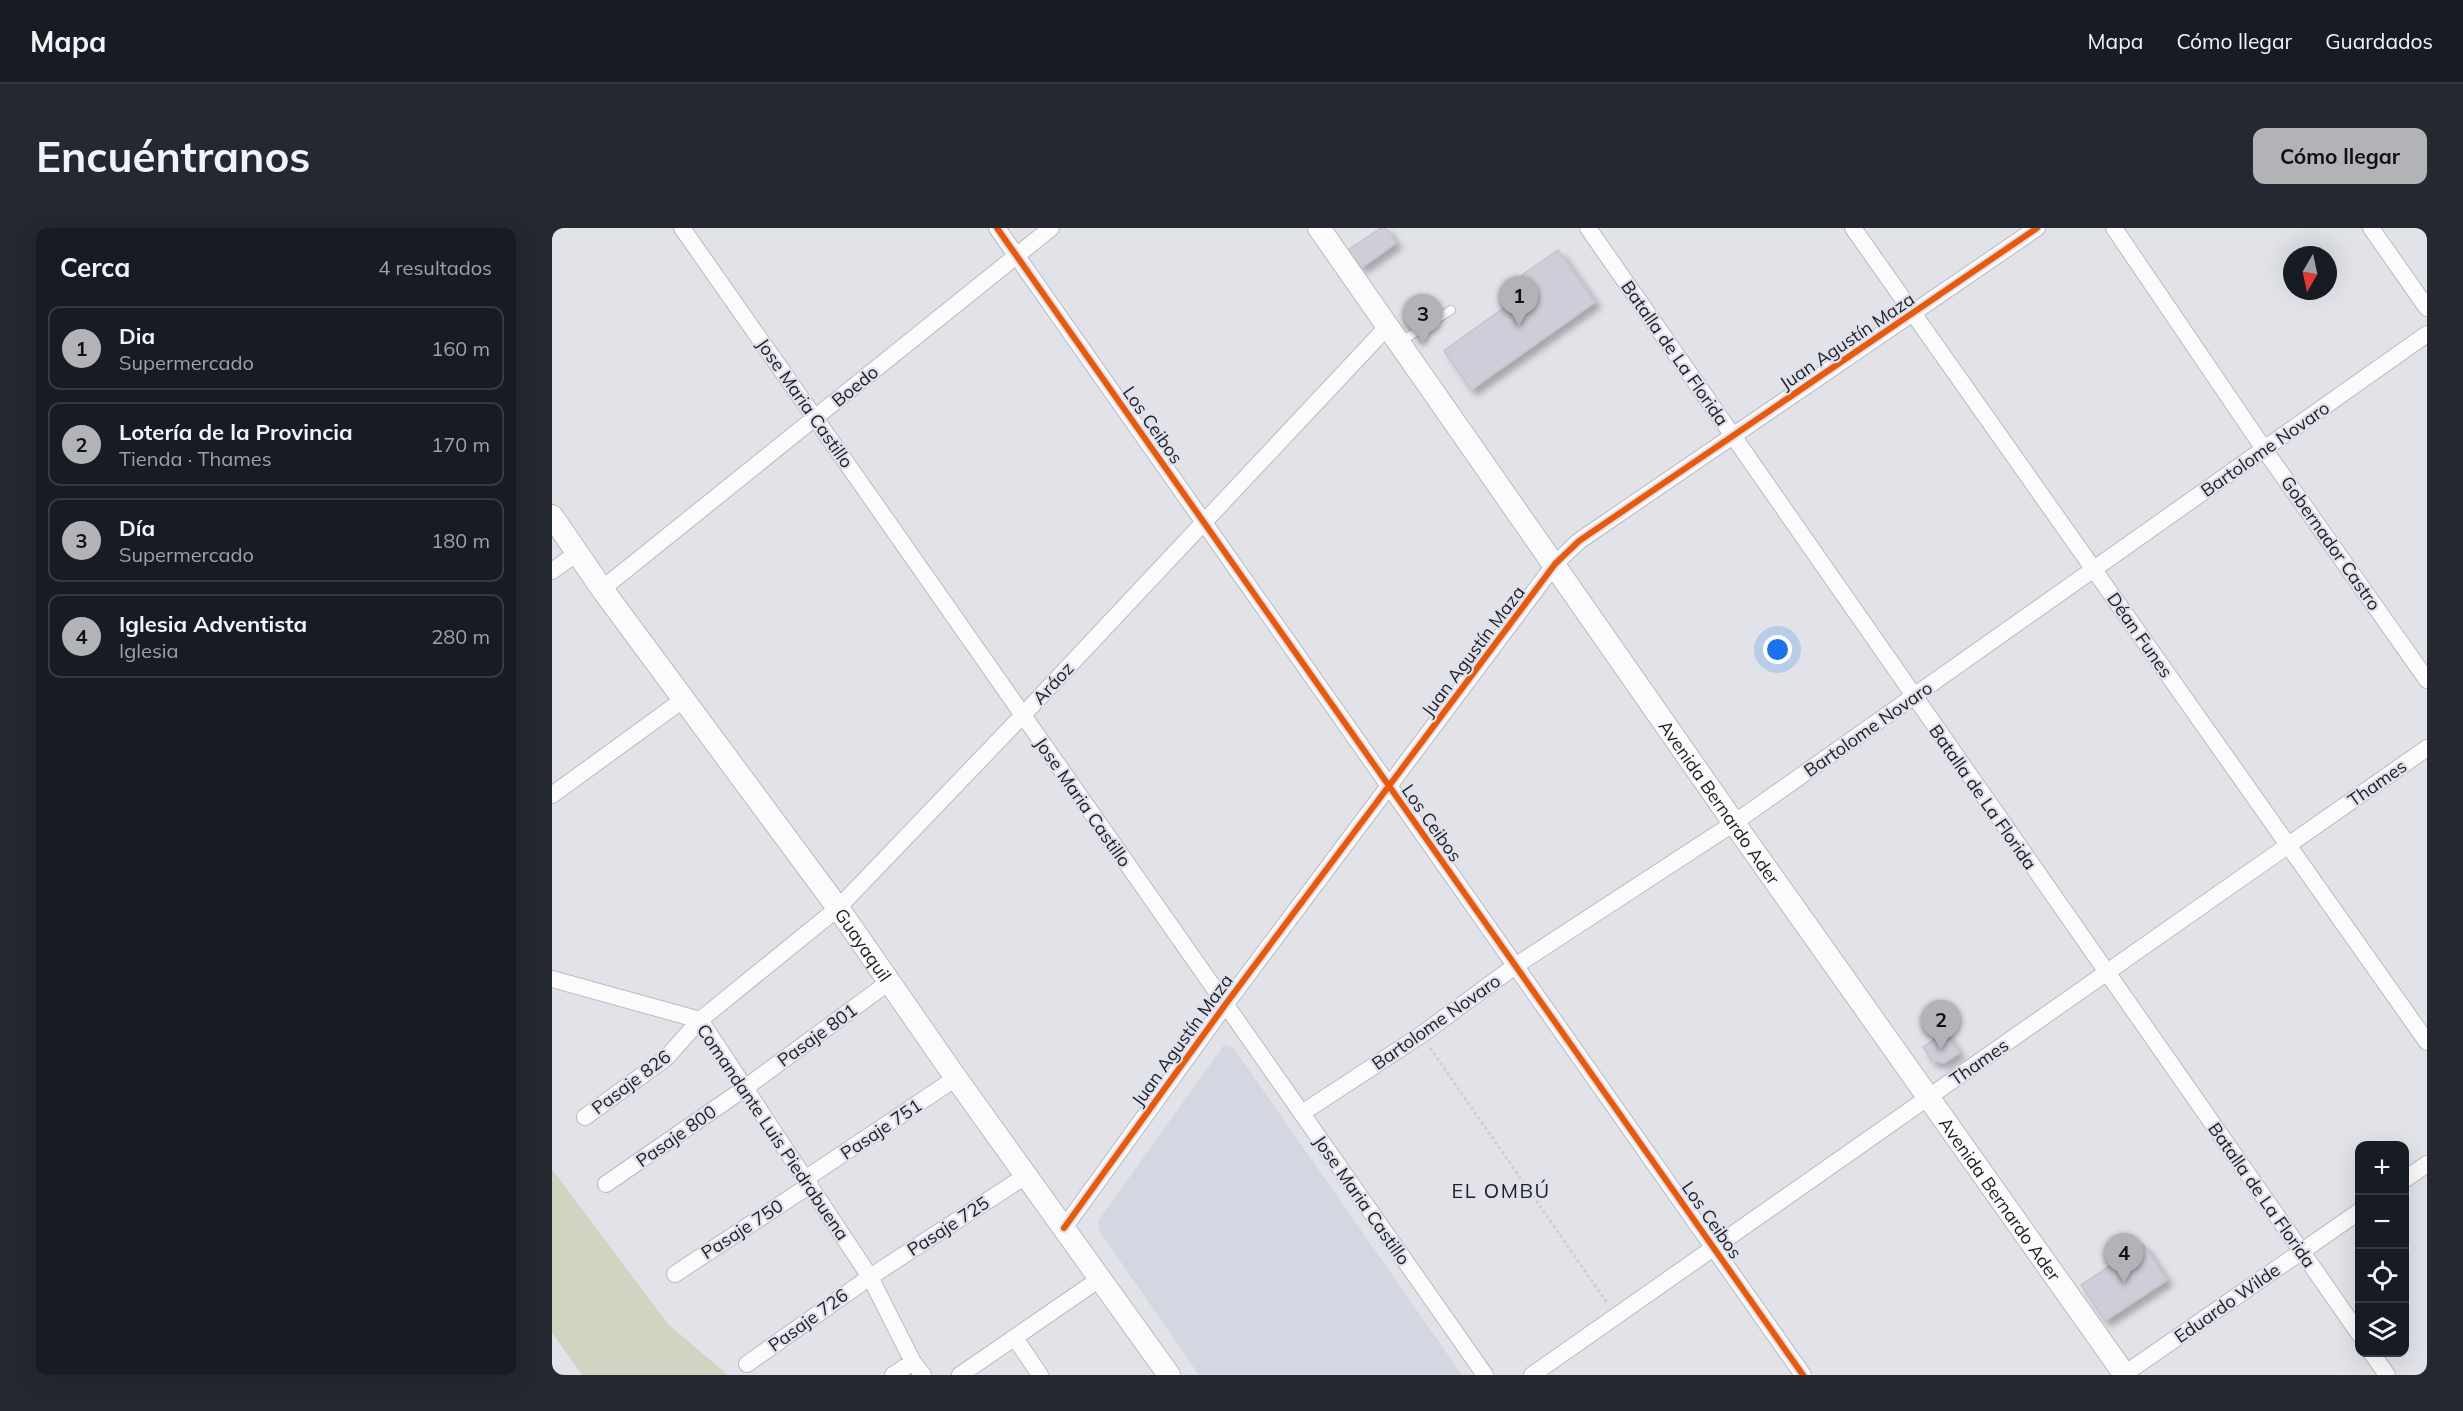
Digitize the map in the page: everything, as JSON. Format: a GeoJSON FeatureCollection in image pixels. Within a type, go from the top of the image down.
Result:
{"type":"FeatureCollection","features":[{"type":"Feature","properties":{"kind":"main road","name":"Avenida Bernardo Ader"},"geometry":{"type":"LineString","coordinates":[[1319,228],[1734,823],[2124,1375]]}},
{"type":"Feature","properties":{"kind":"main road","name":"Guayaquil"},"geometry":{"type":"LineString","coordinates":[[552,516],[602,589],[838,908],[956,1078],[1169,1375]]}},
{"type":"Feature","properties":{"kind":"street","name":"Jose Maria Castillo"},"geometry":{"type":"LineString","coordinates":[[682,228],[1485,1375]]}},
{"type":"Feature","properties":{"kind":"street","name":"Los Ceibos"},"geometry":{"type":"LineString","coordinates":[[997,228],[1803,1375]]}},
{"type":"Feature","properties":{"kind":"street","name":"Boedo"},"geometry":{"type":"LineString","coordinates":[[602,589],[1051,228]]}},
{"type":"Feature","properties":{"kind":"street","name":"Batalla de La Florida"},"geometry":{"type":"LineString","coordinates":[[1588,228],[2355,1328]]}},
{"type":"Feature","properties":{"kind":"street","name":"Déan Funes"},"geometry":{"type":"LineString","coordinates":[[1853,228],[2427,1042]]}},
{"type":"Feature","properties":{"kind":"street","name":"Juan Agustín Maza"},"geometry":{"type":"LineString","coordinates":[[1064,1228],[1225,1005],[1390,788],[1555,564],[1579,541],[2037,228]]}},
{"type":"Feature","properties":{"kind":"street","name":"Gobernador Castro"},"geometry":{"type":"LineString","coordinates":[[2114,228],[2264,449],[2427,680]]}},
{"type":"Feature","properties":{"kind":"street"},"geometry":{"type":"LineString","coordinates":[[2371,228],[2427,308]]}},
{"type":"Feature","properties":{"kind":"street","name":"Aráoz"},"geometry":{"type":"LineString","coordinates":[[700,1020],[838,908],[1203,523],[1394,334]]}},
{"type":"Feature","properties":{"kind":"street","name":"Bartolome Novaro"},"geometry":{"type":"LineString","coordinates":[[1302,1113],[1421,1035],[1515,966],[1734,823],[2427,334]]}},
{"type":"Feature","properties":{"kind":"street"},"geometry":{"type":"LineString","coordinates":[[552,571],[577,553]]}},
{"type":"Feature","properties":{"kind":"street"},"geometry":{"type":"LineString","coordinates":[[552,795],[684,699]]}},
{"type":"Feature","properties":{"kind":"street","name":"Thames"},"geometry":{"type":"LineString","coordinates":[[1532,1375],[2427,748]]}},
{"type":"Feature","properties":{"kind":"street","name":"Comandante Luis Piedrabuena"},"geometry":{"type":"LineString","coordinates":[[552,979],[700,1020],[870,1277],[918,1368]]}},
{"type":"Feature","properties":{"kind":"street","name":"Pasaje 801"},"geometry":{"type":"LineString","coordinates":[[745,1088],[889,982]]}},
{"type":"Feature","properties":{"kind":"street","name":"Pasaje 826"},"geometry":{"type":"LineString","coordinates":[[585,1117],[666,1058],[700,1020]]}},
{"type":"Feature","properties":{"kind":"street","name":"Pasaje 751"},"geometry":{"type":"LineString","coordinates":[[807,1182],[956,1078]]}},
{"type":"Feature","properties":{"kind":"street","name":"Pasaje 800"},"geometry":{"type":"LineString","coordinates":[[606,1184],[745,1088]]}},
{"type":"Feature","properties":{"kind":"street"},"geometry":{"type":"LineString","coordinates":[[2409,1177],[2427,1164]]}},
{"type":"Feature","properties":{"kind":"street","name":"Pasaje 725"},"geometry":{"type":"LineString","coordinates":[[870,1277],[1027,1175]]}},
{"type":"Feature","properties":{"kind":"street","name":"Pasaje 750"},"geometry":{"type":"LineString","coordinates":[[675,1274],[807,1182]]}},
{"type":"Feature","properties":{"kind":"street","name":"Eduardo Wilde"},"geometry":{"type":"LineString","coordinates":[[2124,1375],[2355,1214]]}},
{"type":"Feature","properties":{"kind":"street","name":"Pasaje 726"},"geometry":{"type":"LineString","coordinates":[[747,1364],[870,1277]]}},
{"type":"Feature","properties":{"kind":"street"},"geometry":{"type":"LineString","coordinates":[[960,1375],[1101,1278]]}},
{"type":"Feature","properties":{"kind":"street"},"geometry":{"type":"LineString","coordinates":[[1015,1338],[1040,1375]]}},
{"type":"Feature","properties":{"kind":"street"},"geometry":{"type":"LineString","coordinates":[[2375,1357],[2387,1375]]}},
{"type":"Feature","properties":{"kind":"street"},"geometry":{"type":"LineString","coordinates":[[893,1375],[918,1368]]}},
{"type":"Feature","properties":{"kind":"lane"},"geometry":{"type":"LineString","coordinates":[[1394,334],[1451,310]]}},
{"type":"Feature","properties":{"kind":"path"},"geometry":{"type":"LineString","coordinates":[[1421,1035],[1616,1316]]}},
{"type":"Feature","properties":{"kind":"shaded area"},"geometry":{"type":"Polygon","coordinates":[[[1224,1045],[1233,1047],[1462,1375],[1199,1375],[1100,1232],[1098,1221],[1224,1045]]]}},
{"type":"Feature","properties":{"kind":"green space"},"geometry":{"type":"Polygon","coordinates":[[[552,1169],[668,1324],[728,1375],[582,1375],[552,1333],[552,1169]]]}},
{"type":"Feature","properties":{"kind":"building"},"geometry":{"type":"Polygon","coordinates":[[[1381,228],[1386,228],[1396,243],[1361,268],[1348,250],[1381,228]]]}},
{"type":"Feature","properties":{"kind":"building"},"geometry":{"type":"Polygon","coordinates":[[[1558,250],[1595,302],[1471,390],[1444,351],[1531,288],[1522,275],[1558,250]]]}},
{"type":"Feature","properties":{"kind":"building"},"geometry":{"type":"Polygon","coordinates":[[[1945,1032],[1959,1053],[1944,1063],[1932,1061],[1923,1047],[1945,1032]]]}},
{"type":"Feature","properties":{"kind":"building"},"geometry":{"type":"Polygon","coordinates":[[[2143,1244],[2167,1280],[2105,1321],[2081,1285],[2143,1244]]]}},
{"type":"Feature","properties":{"kind":"cycle path"},"geometry":{"type":"LineString","coordinates":[[997,228],[1803,1375]]}},
{"type":"Feature","properties":{"kind":"cycle path"},"geometry":{"type":"LineString","coordinates":[[1064,1228],[1225,1005],[1555,564],[1579,541],[2037,228]]}},
{"type":"Feature","properties":{"kind":"place","name":"Dia"},"geometry":{"type":"Point","coordinates":[1519,326]}},
{"type":"Feature","properties":{"kind":"place","name":"Día"},"geometry":{"type":"Point","coordinates":[1423,344]}},
{"type":"Feature","properties":{"kind":"place","name":"Lotería de la Provincia"},"geometry":{"type":"Point","coordinates":[1941,1050]}},
{"type":"Feature","properties":{"kind":"place","name":"Iglesia Adventista"},"geometry":{"type":"Point","coordinates":[2124,1283]}},
{"type":"Feature","properties":{"kind":"district","name":"EL OMBÚ"},"geometry":{"type":"Point","coordinates":[1501,1190]}}]}
